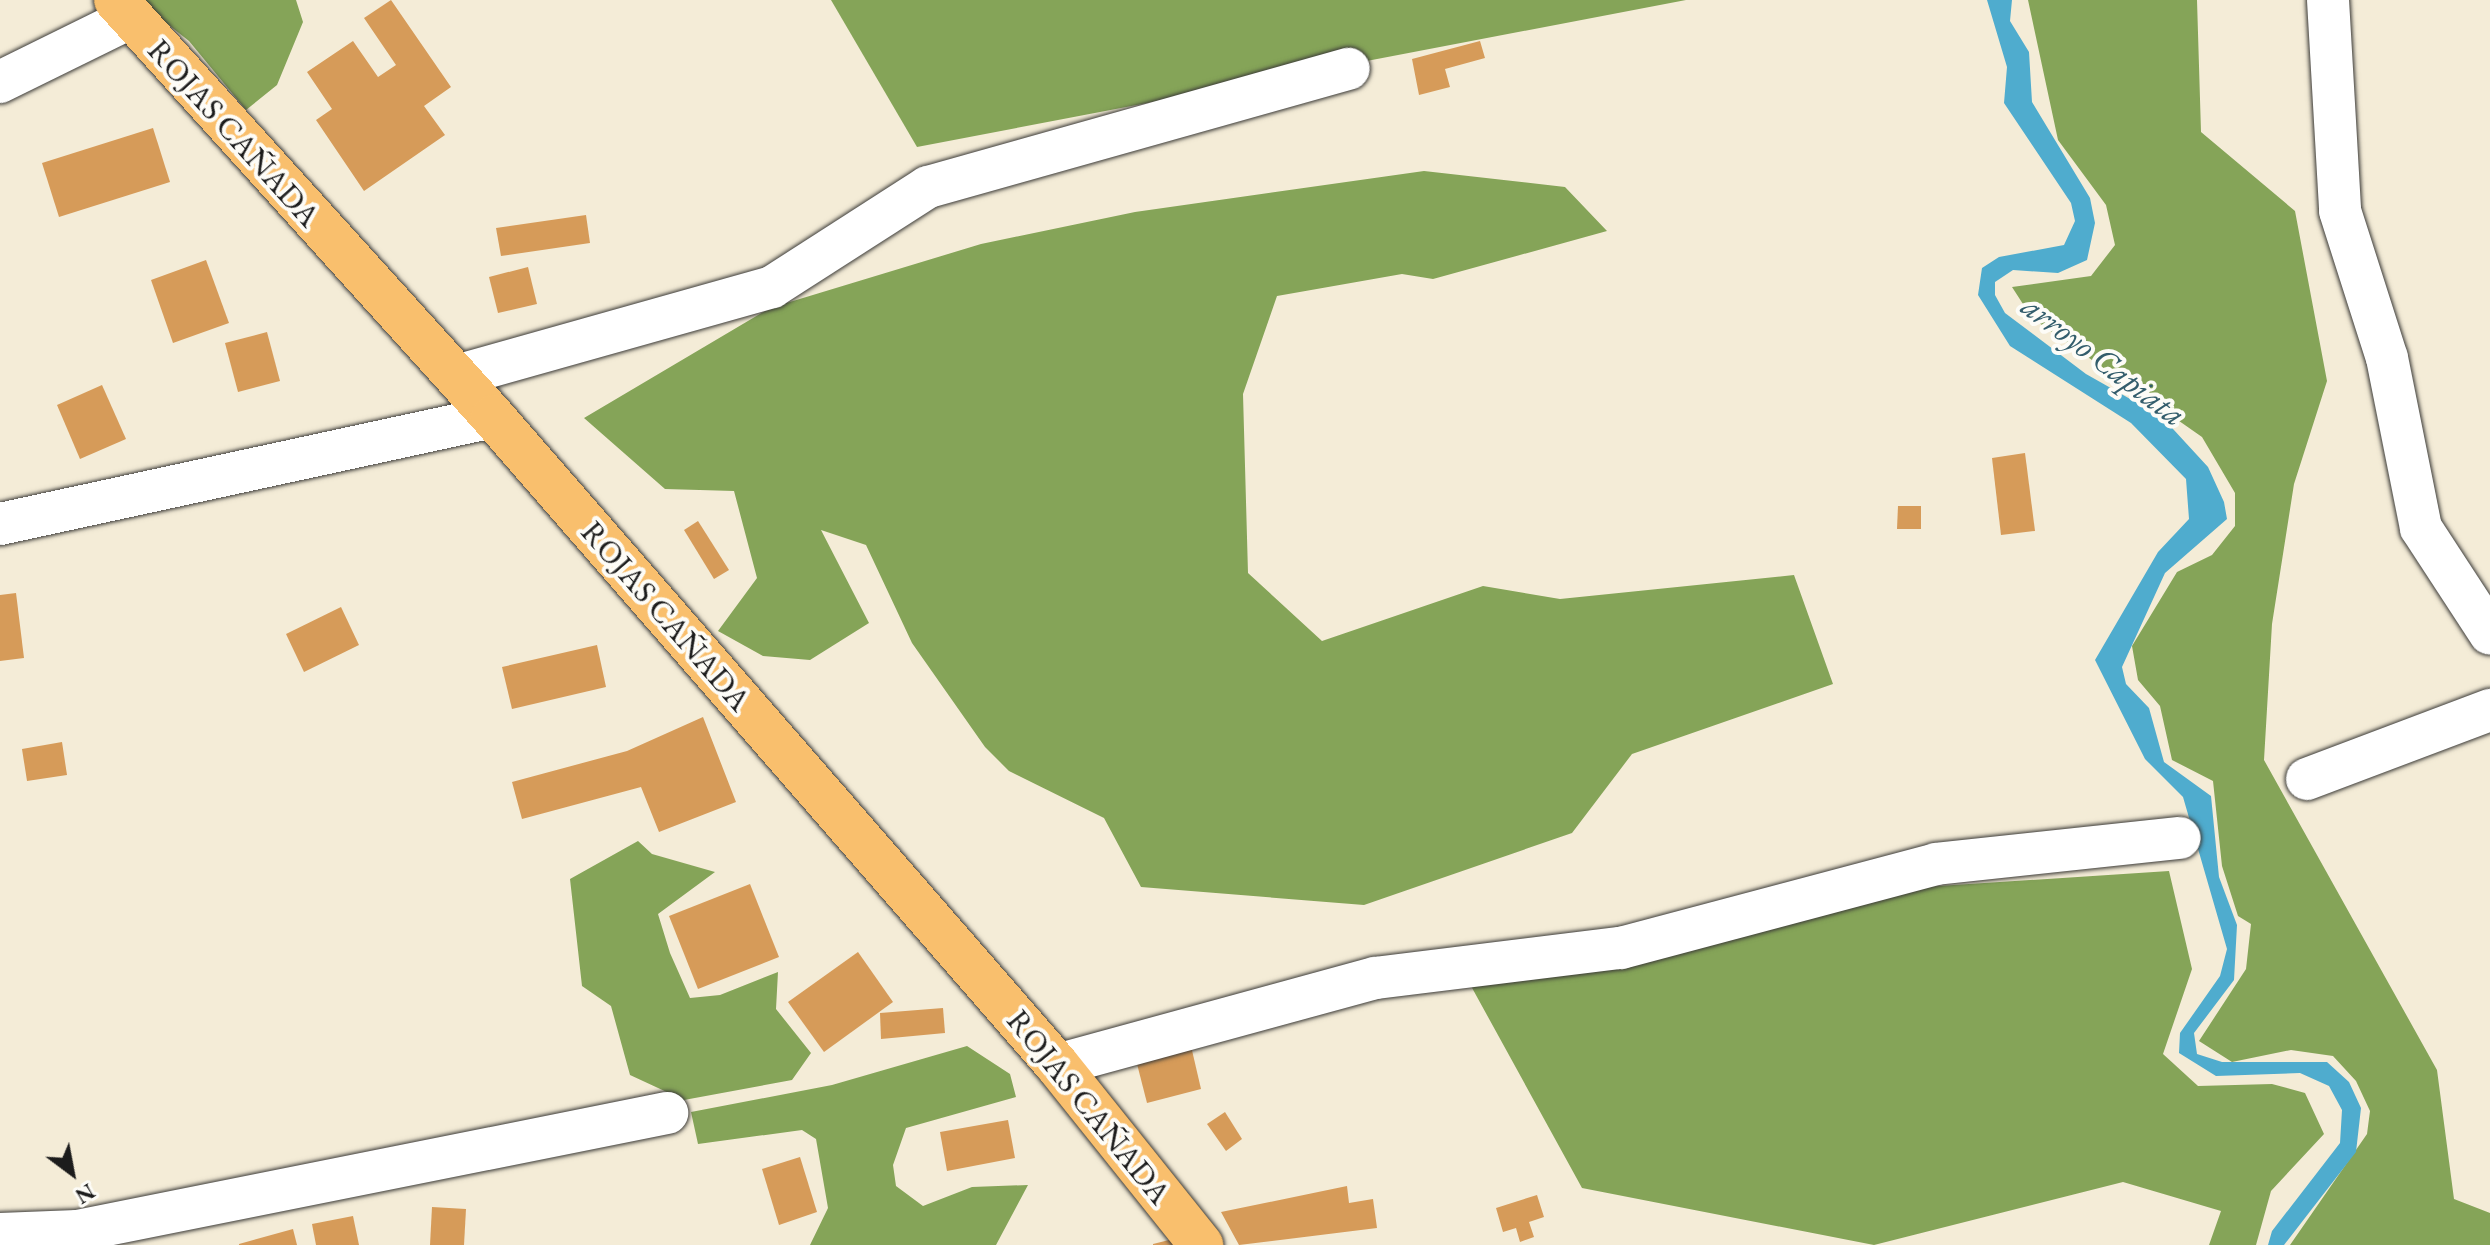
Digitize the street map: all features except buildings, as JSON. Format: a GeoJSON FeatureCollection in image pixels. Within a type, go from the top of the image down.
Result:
{"type":"FeatureCollection","features":[{"type":"Feature","properties":{"kind":"main road","name":"ROJAS CAÑADA"},"geometry":{"type":"LineString","coordinates":[[123,9],[493,417],[1057,1065],[1201,1245]]}},
{"type":"Feature","properties":{"kind":"street"},"geometry":{"type":"LineString","coordinates":[[2328,0],[2340,211],[2387,358],[2421,528],[2490,634]]}},
{"type":"Feature","properties":{"kind":"street"},"geometry":{"type":"LineString","coordinates":[[0,82],[123,9]]}},
{"type":"Feature","properties":{"kind":"street"},"geometry":{"type":"LineString","coordinates":[[456,376],[772,287],[928,187],[1349,69]]}},
{"type":"Feature","properties":{"kind":"street"},"geometry":{"type":"LineString","coordinates":[[0,524],[493,417]]}},
{"type":"Feature","properties":{"kind":"street"},"geometry":{"type":"LineString","coordinates":[[2307,779],[2490,710],[2490,692]]}},
{"type":"Feature","properties":{"kind":"street"},"geometry":{"type":"LineString","coordinates":[[1057,1065],[1375,978],[1621,948],[1936,864],[2180,838]]}},
{"type":"Feature","properties":{"kind":"street"},"geometry":{"type":"LineString","coordinates":[[0,1234],[77,1231],[667,1113]]}},
{"type":"Feature","properties":{"kind":"green space"},"geometry":{"type":"Polygon","coordinates":[[[137,0],[296,0],[303,22],[277,85],[246,110],[189,41],[137,0]]]}},
{"type":"Feature","properties":{"kind":"green space"},"geometry":{"type":"Polygon","coordinates":[[[831,0],[1686,0],[917,147],[831,0]]]}},
{"type":"Feature","properties":{"kind":"green space"},"geometry":{"type":"Polygon","coordinates":[[[2028,0],[2197,0],[2201,132],[2295,211],[2327,381],[2294,484],[2272,624],[2264,760],[2437,1070],[2454,1199],[2490,1213],[2490,1245],[2290,1245],[2367,1134],[2370,1111],[2356,1081],[2333,1056],[2291,1050],[2232,1062],[2199,1041],[2246,969],[2251,924],[2238,916],[2222,866],[2213,781],[2172,760],[2160,706],[2138,680],[2132,646],[2177,572],[2212,555],[2235,526],[2235,493],[2202,437],[2032,318],[2012,287],[2091,276],[2115,245],[2106,205],[2058,140],[2028,0]]]}},
{"type":"Feature","properties":{"kind":"green space"},"geometry":{"type":"Polygon","coordinates":[[[1424,171],[1565,187],[1607,231],[1433,279],[1402,274],[1277,296],[1243,394],[1248,573],[1322,641],[1483,586],[1560,599],[1794,575],[1833,684],[1632,754],[1572,833],[1364,905],[1141,887],[1104,818],[1009,771],[985,747],[912,643],[866,545],[821,530],[869,623],[810,660],[763,656],[718,631],[757,578],[734,491],[665,489],[584,418],[770,308],[981,244],[1135,212],[1424,171]]]}},
{"type":"Feature","properties":{"kind":"green space"},"geometry":{"type":"Polygon","coordinates":[[[638,841],[652,854],[715,872],[658,914],[670,953],[690,998],[720,995],[778,972],[776,1009],[811,1053],[792,1080],[684,1100],[630,1075],[611,1006],[582,986],[570,879],[638,841]]]}},
{"type":"Feature","properties":{"kind":"green space"},"geometry":{"type":"Polygon","coordinates":[[[2169,871],[2192,969],[2163,1054],[2198,1086],[2272,1084],[2305,1093],[2324,1134],[2271,1191],[2256,1245],[2209,1245],[2221,1211],[2123,1182],[1874,1245],[1582,1188],[1471,986],[1923,887],[2169,871]]]}},
{"type":"Feature","properties":{"kind":"green space"},"geometry":{"type":"Polygon","coordinates":[[[967,1046],[1010,1074],[1016,1097],[906,1128],[893,1165],[896,1186],[923,1206],[972,1187],[1028,1185],[996,1245],[810,1245],[828,1208],[816,1139],[802,1130],[698,1144],[691,1112],[832,1085],[967,1046]]]}},
{"type":"Feature","properties":{"kind":"water"},"geometry":{"type":"Polygon","coordinates":[[[1987,0],[2012,0],[2010,21],[2029,52],[2032,102],[2090,198],[2095,223],[2087,260],[2058,273],[2013,270],[1995,282],[1995,295],[2005,313],[2086,374],[2162,417],[2208,467],[2224,502],[2227,519],[2165,573],[2122,667],[2126,684],[2149,708],[2164,762],[2211,796],[2219,877],[2237,925],[2234,980],[2194,1033],[2197,1054],[2222,1062],[2327,1062],[2349,1082],[2361,1108],[2356,1152],[2284,1245],[2268,1245],[2272,1231],[2340,1143],[2342,1110],[2329,1086],[2300,1073],[2216,1076],[2179,1053],[2180,1033],[2220,976],[2227,949],[2183,797],[2145,759],[2095,660],[2158,552],[2189,519],[2186,479],[2131,423],[2010,346],[1978,295],[1982,268],[1999,257],[2064,245],[2075,221],[2071,203],[2004,103],[2007,67],[1987,0]]]}},
{"type":"Feature","properties":{"kind":"water label","name":"arroyo Capiata"},"geometry":{"type":"Point","coordinates":[2104,360]}}]}
